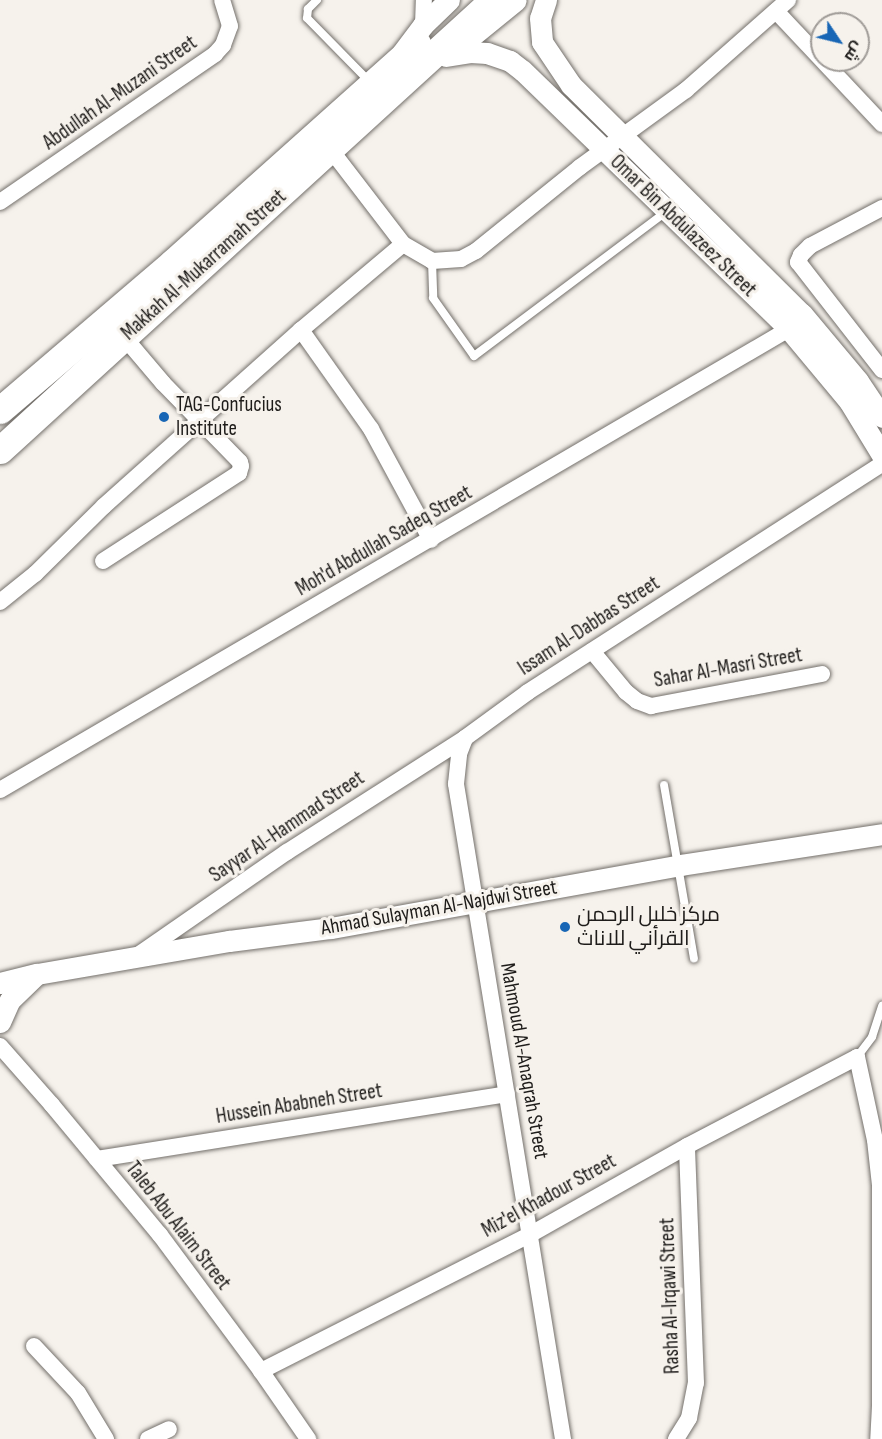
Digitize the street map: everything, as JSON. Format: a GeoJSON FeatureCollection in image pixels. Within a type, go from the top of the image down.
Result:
{"type":"FeatureCollection","features":[{"type":"Feature","properties":{"kind":"main road","name":"Makkah Al-Mukarramah Street"},"geometry":{"type":"LineString","coordinates":[[0,450],[331,150],[390,77],[468,0]]}},
{"type":"Feature","properties":{"kind":"main road","name":"Makkah Al-Mukarramah Street"},"geometry":{"type":"LineString","coordinates":[[0,410],[390,77],[494,0]]}},
{"type":"Feature","properties":{"kind":"street","name":"Abdullah Al-Muzani Street"},"geometry":{"type":"LineString","coordinates":[[0,202],[215,54],[223,45],[230,26],[222,0]]}},
{"type":"Feature","properties":{"kind":"street"},"geometry":{"type":"LineString","coordinates":[[423,25],[424,0]]}},
{"type":"Feature","properties":{"kind":"street","name":"Makkah Al-Mukarramah Street"},"geometry":{"type":"LineString","coordinates":[[390,77],[423,25],[449,0]]}},
{"type":"Feature","properties":{"kind":"street","name":"Makkah Al-Mukarramah Street"},"geometry":{"type":"LineString","coordinates":[[390,77],[446,56],[516,0]]}},
{"type":"Feature","properties":{"kind":"street","name":"Omar Bin Abdulazeez Street"},"geometry":{"type":"LineString","coordinates":[[546,0],[540,18],[540,30],[547,52],[571,85],[802,314],[858,381],[882,417]]}},
{"type":"Feature","properties":{"kind":"street"},"geometry":{"type":"LineString","coordinates":[[331,150],[403,244],[432,261],[461,259],[476,251],[603,150],[686,90],[782,6],[882,124]]}},
{"type":"Feature","properties":{"kind":"street","name":"Omar Bin Abdulazeez Street"},"geometry":{"type":"LineString","coordinates":[[446,56],[470,52],[488,53],[510,62],[555,100],[603,150],[789,329],[839,387],[882,455]]}},
{"type":"Feature","properties":{"kind":"street"},"geometry":{"type":"LineString","coordinates":[[882,208],[810,246],[798,259],[802,269],[882,370]]}},
{"type":"Feature","properties":{"kind":"street"},"geometry":{"type":"LineString","coordinates":[[0,602],[35,573],[104,506],[301,330],[403,244]]}},
{"type":"Feature","properties":{"kind":"street","name":"Moh'd Abdullah Sadeq Street"},"geometry":{"type":"LineString","coordinates":[[0,790],[789,329]]}},
{"type":"Feature","properties":{"kind":"street"},"geometry":{"type":"LineString","coordinates":[[301,330],[366,421],[431,540]]}},
{"type":"Feature","properties":{"kind":"street"},"geometry":{"type":"LineString","coordinates":[[103,561],[239,472],[240,462],[124,337]]}},
{"type":"Feature","properties":{"kind":"street","name":"Issam Al-Dabbas Street"},"geometry":{"type":"LineString","coordinates":[[465,738],[592,651],[882,464]]}},
{"type":"Feature","properties":{"kind":"street","name":"Sahar Al-Masri Street"},"geometry":{"type":"LineString","coordinates":[[592,651],[626,692],[637,701],[651,706],[822,674]]}},
{"type":"Feature","properties":{"kind":"street"},"geometry":{"type":"LineString","coordinates":[[465,738],[459,754],[456,784],[475,904]]}},
{"type":"Feature","properties":{"kind":"street","name":"Sayyar Al-Hammad Street"},"geometry":{"type":"LineString","coordinates":[[135,957],[287,852],[465,738]]}},
{"type":"Feature","properties":{"kind":"street","name":"Ahmad Sulayman Al-Najdwi Street"},"geometry":{"type":"LineString","coordinates":[[0,983],[37,974],[135,957],[475,904],[680,865],[881,834]]}},
{"type":"Feature","properties":{"kind":"street","name":"Mahmoud Al-Anaqrah Street"},"geometry":{"type":"LineString","coordinates":[[475,904],[563,1439]]}},
{"type":"Feature","properties":{"kind":"street"},"geometry":{"type":"LineString","coordinates":[[0,1022],[10,1000],[37,974]]}},
{"type":"Feature","properties":{"kind":"street","name":"Taleb Abu Alaim Street"},"geometry":{"type":"LineString","coordinates":[[1,1044],[160,1235],[261,1371],[308,1439]]}},
{"type":"Feature","properties":{"kind":"street"},"geometry":{"type":"LineString","coordinates":[[857,1057],[875,1140],[880,1185],[878,1439]]}},
{"type":"Feature","properties":{"kind":"street","name":"Miz'el Khadour Street"},"geometry":{"type":"LineString","coordinates":[[261,1371],[531,1234],[687,1146],[857,1057]]}},
{"type":"Feature","properties":{"kind":"street","name":"Hussein Ababneh Street"},"geometry":{"type":"LineString","coordinates":[[97,1159],[507,1094]]}},
{"type":"Feature","properties":{"kind":"street","name":"Rasha Al-Irqawi Street"},"geometry":{"type":"LineString","coordinates":[[676,1439],[689,1418],[696,1383],[687,1146]]}},
{"type":"Feature","properties":{"kind":"street"},"geometry":{"type":"LineString","coordinates":[[34,1346],[78,1394],[106,1439]]}},
{"type":"Feature","properties":{"kind":"street"},"geometry":{"type":"LineString","coordinates":[[148,1439],[169,1429]]}},
{"type":"Feature","properties":{"kind":"lane"},"geometry":{"type":"LineString","coordinates":[[317,0],[308,9],[307,18],[390,77]]}},
{"type":"Feature","properties":{"kind":"lane"},"geometry":{"type":"LineString","coordinates":[[432,261],[433,298],[474,356],[667,211]]}},
{"type":"Feature","properties":{"kind":"lane"},"geometry":{"type":"LineString","coordinates":[[664,785],[680,865],[694,958]]}},
{"type":"Feature","properties":{"kind":"lane","name":"Miz'el Khadour Street"},"geometry":{"type":"LineString","coordinates":[[857,1057],[872,1036],[882,1006]]}},
{"type":"Feature","properties":{"kind":"place","name":"TAG-Confucius Institute"},"geometry":{"type":"Point","coordinates":[164,417]}},
{"type":"Feature","properties":{"kind":"place","name":"مركز خليل الرحمن القرأني للاناث"},"geometry":{"type":"Point","coordinates":[565,927]}}]}
